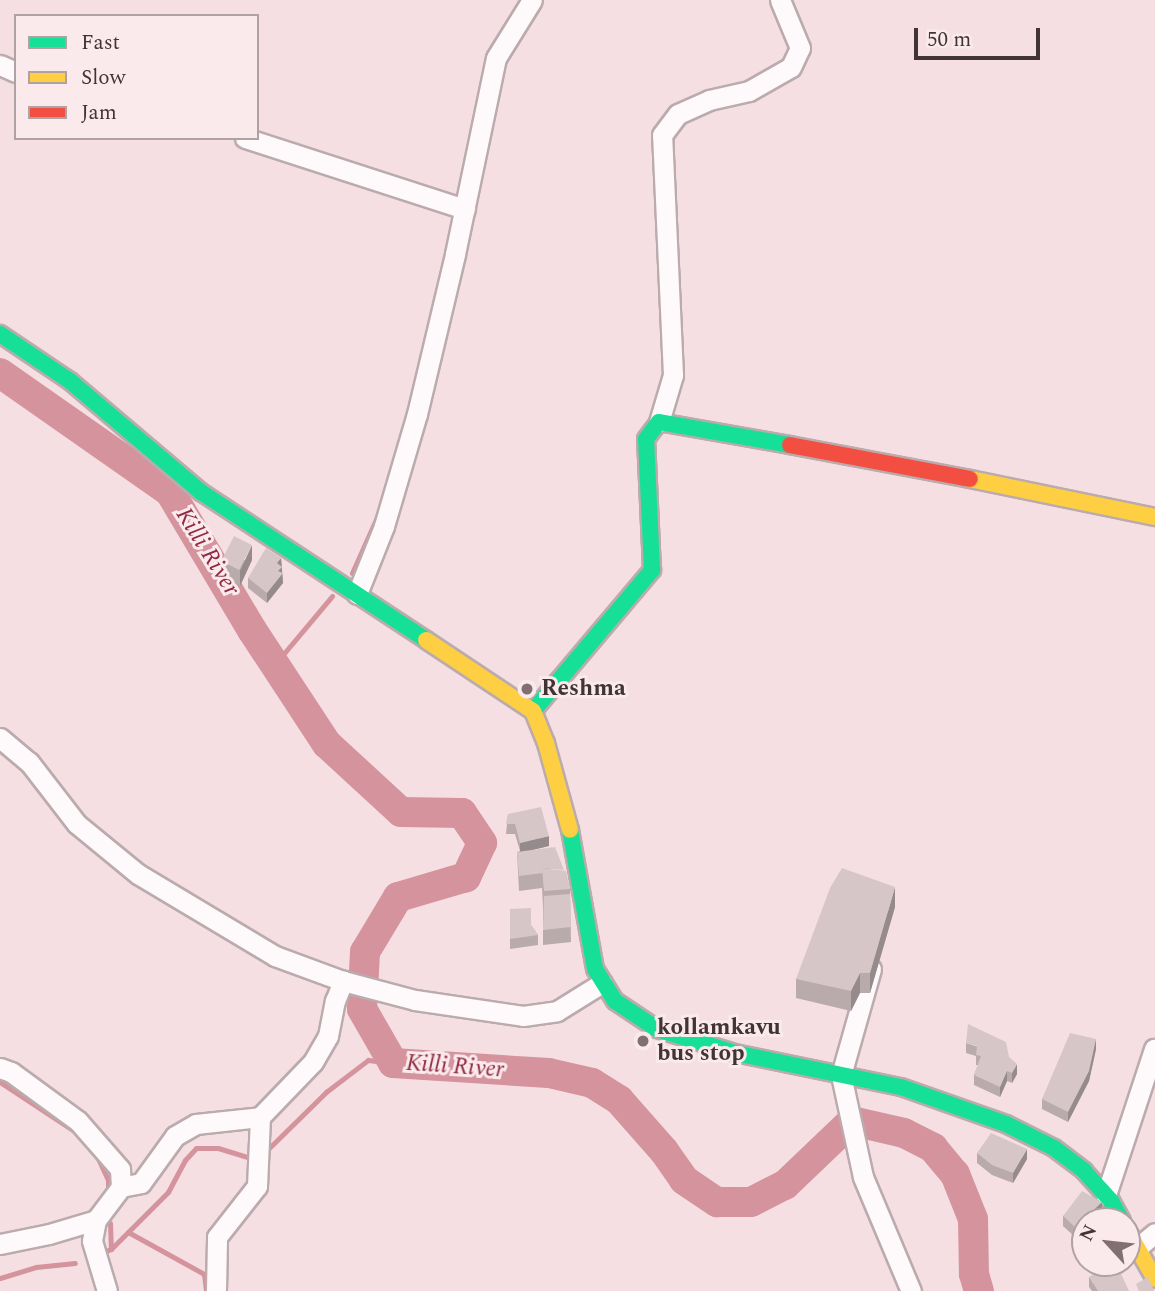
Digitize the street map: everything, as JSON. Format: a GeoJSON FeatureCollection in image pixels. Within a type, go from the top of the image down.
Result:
{"type":"FeatureCollection","features":[{"type":"Feature","properties":{"kind":"main road"},"geometry":{"type":"LineString","coordinates":[[0,334],[70,381],[201,492],[533,711],[546,743],[575,848],[595,969],[615,1001],[657,1030],[735,1053],[901,1087],[1006,1124],[1054,1148],[1084,1171],[1113,1207]]}},
{"type":"Feature","properties":{"kind":"main road"},"geometry":{"type":"LineString","coordinates":[[533,711],[652,570],[646,439],[659,422],[919,468],[1155,517]]}},
{"type":"Feature","properties":{"kind":"main road"},"geometry":{"type":"LineString","coordinates":[[1141,1255],[1155,1279]]}},
{"type":"Feature","properties":{"kind":"street"},"geometry":{"type":"LineString","coordinates":[[357,594],[384,526],[417,414],[465,209],[496,58],[533,0]]}},
{"type":"Feature","properties":{"kind":"street"},"geometry":{"type":"LineString","coordinates":[[659,422],[674,374],[662,135],[678,114],[709,100],[749,91],[791,67],[800,48],[780,0]]}},
{"type":"Feature","properties":{"kind":"street"},"geometry":{"type":"LineString","coordinates":[[251,140],[465,209]]}},
{"type":"Feature","properties":{"kind":"street"},"geometry":{"type":"LineString","coordinates":[[0,738],[29,762],[77,824],[138,874],[275,956],[344,981],[415,1000],[523,1016],[557,1011],[602,984]]}},
{"type":"Feature","properties":{"kind":"street"},"geometry":{"type":"LineString","coordinates":[[878,944],[841,1075],[863,1177],[911,1291]]}},
{"type":"Feature","properties":{"kind":"street"},"geometry":{"type":"LineString","coordinates":[[121,1187],[141,1183],[175,1136],[197,1124],[260,1117],[313,1062],[328,1036],[335,1000],[344,981]]}},
{"type":"Feature","properties":{"kind":"street"},"geometry":{"type":"LineString","coordinates":[[1106,1195],[1154,1049]]}},
{"type":"Feature","properties":{"kind":"street"},"geometry":{"type":"LineString","coordinates":[[0,1068],[11,1072],[78,1121],[120,1169],[121,1187],[96,1220],[92,1241],[107,1291]]}},
{"type":"Feature","properties":{"kind":"street"},"geometry":{"type":"LineString","coordinates":[[221,1290],[217,1237],[257,1186],[260,1117]]}},
{"type":"Feature","properties":{"kind":"street"},"geometry":{"type":"LineString","coordinates":[[0,1244],[49,1234],[96,1220]]}},
{"type":"Feature","properties":{"kind":"street"},"geometry":{"type":"LineString","coordinates":[[1141,1245],[1155,1233]]}},
{"type":"Feature","properties":{"kind":"building"},"geometry":{"type":"Polygon","coordinates":[[[234,536],[252,545],[239,570],[221,561],[234,536]]]}},
{"type":"Feature","properties":{"kind":"building"},"geometry":{"type":"Polygon","coordinates":[[[266,548],[281,558],[277,563],[282,567],[278,571],[283,573],[267,593],[248,578],[266,548]]]}},
{"type":"Feature","properties":{"kind":"building"},"geometry":{"type":"Polygon","coordinates":[[[541,807],[549,836],[520,843],[515,824],[506,824],[508,814],[541,807]]]}},
{"type":"Feature","properties":{"kind":"building"},"geometry":{"type":"Polygon","coordinates":[[[555,847],[564,870],[542,868],[543,873],[519,876],[517,852],[555,847]]]}},
{"type":"Feature","properties":{"kind":"building"},"geometry":{"type":"Polygon","coordinates":[[[542,868],[566,871],[570,889],[544,891],[542,868]]]}},
{"type":"Feature","properties":{"kind":"building"},"geometry":{"type":"Polygon","coordinates":[[[842,868],[895,887],[870,973],[860,973],[851,991],[796,979],[830,888],[842,868]]]}},
{"type":"Feature","properties":{"kind":"building"},"geometry":{"type":"Polygon","coordinates":[[[570,894],[571,927],[543,930],[544,896],[570,894]]]}},
{"type":"Feature","properties":{"kind":"building"},"geometry":{"type":"Polygon","coordinates":[[[531,908],[531,925],[538,935],[510,939],[510,909],[531,908]]]}},
{"type":"Feature","properties":{"kind":"building"},"geometry":{"type":"Polygon","coordinates":[[[968,1024],[1006,1042],[1009,1057],[1017,1064],[1012,1073],[1007,1071],[1000,1087],[974,1075],[981,1056],[976,1055],[977,1046],[966,1043],[968,1024]]]}},
{"type":"Feature","properties":{"kind":"building"},"geometry":{"type":"Polygon","coordinates":[[[1070,1033],[1096,1039],[1089,1071],[1068,1112],[1042,1099],[1070,1033]]]}},
{"type":"Feature","properties":{"kind":"building"},"geometry":{"type":"Polygon","coordinates":[[[991,1133],[1027,1149],[1013,1173],[992,1165],[977,1153],[991,1133]]]}},
{"type":"Feature","properties":{"kind":"building"},"geometry":{"type":"Polygon","coordinates":[[[1082,1191],[1102,1202],[1097,1207],[1071,1207],[1071,1223],[1063,1216],[1082,1191]]]}},
{"type":"Feature","properties":{"kind":"building"},"geometry":{"type":"Polygon","coordinates":[[[1089,1277],[1122,1277],[1129,1291],[1098,1291],[1089,1277]]]}},
{"type":"Feature","properties":{"kind":"building"},"geometry":{"type":"Polygon","coordinates":[[[1148,1277],[1154,1291],[1139,1291],[1136,1284],[1148,1277]]]}},
{"type":"Feature","properties":{"kind":"waterway","name":"Killi River"},"geometry":{"type":"LineString","coordinates":[[0,373],[170,492],[252,630],[327,744],[401,812],[462,813],[482,843],[466,877],[398,897],[365,952],[362,1009],[393,1063],[549,1073],[592,1083],[619,1100],[664,1151],[684,1180],[717,1202],[751,1202],[785,1185],[852,1121],[904,1133],[933,1148],[955,1174],[973,1219],[974,1274],[979,1291]]}},
{"type":"Feature","properties":{"kind":"waterway"},"geometry":{"type":"LineString","coordinates":[[352,573],[378,515]]}},
{"type":"Feature","properties":{"kind":"waterway"},"geometry":{"type":"LineString","coordinates":[[275,664],[332,596]]}},
{"type":"Feature","properties":{"kind":"waterway"},"geometry":{"type":"LineString","coordinates":[[265,1152],[326,1092],[368,1060],[393,1063]]}},
{"type":"Feature","properties":{"kind":"waterway"},"geometry":{"type":"LineString","coordinates":[[0,1082],[77,1133]]}},
{"type":"Feature","properties":{"kind":"waterway"},"geometry":{"type":"LineString","coordinates":[[101,1253],[111,1249],[168,1192],[185,1160],[196,1148],[218,1148],[253,1159]]}},
{"type":"Feature","properties":{"kind":"waterway"},"geometry":{"type":"LineString","coordinates":[[95,1152],[108,1180],[108,1188]]}},
{"type":"Feature","properties":{"kind":"waterway"},"geometry":{"type":"LineString","coordinates":[[110,1223],[111,1249]]}},
{"type":"Feature","properties":{"kind":"waterway"},"geometry":{"type":"LineString","coordinates":[[128,1232],[204,1274],[206,1291]]}},
{"type":"Feature","properties":{"kind":"waterway"},"geometry":{"type":"LineString","coordinates":[[0,1278],[36,1267],[75,1263]]}},
{"type":"Feature","properties":{"kind":"traffic: fast"},"geometry":{"type":"LineString","coordinates":[[0,334],[70,381],[201,492],[426,640]]}},
{"type":"Feature","properties":{"kind":"traffic: fast"},"geometry":{"type":"LineString","coordinates":[[533,711],[652,570],[646,439],[659,422],[790,445]]}},
{"type":"Feature","properties":{"kind":"traffic: fast"},"geometry":{"type":"LineString","coordinates":[[570,830],[595,969],[615,1001],[657,1029],[735,1053],[901,1087],[1006,1124],[1054,1148],[1084,1171],[1114,1207]]}},
{"type":"Feature","properties":{"kind":"traffic: slow"},"geometry":{"type":"LineString","coordinates":[[970,479],[1155,517]]}},
{"type":"Feature","properties":{"kind":"traffic: slow"},"geometry":{"type":"LineString","coordinates":[[426,640],[533,711],[546,743],[570,830]]}},
{"type":"Feature","properties":{"kind":"traffic: slow"},"geometry":{"type":"LineString","coordinates":[[1141,1254],[1155,1279]]}},
{"type":"Feature","properties":{"kind":"traffic: jam"},"geometry":{"type":"LineString","coordinates":[[790,445],[970,479]]}},
{"type":"Feature","properties":{"kind":"place","name":"Reshma"},"geometry":{"type":"Point","coordinates":[527,689]}},
{"type":"Feature","properties":{"kind":"place","name":"kollamkavu bus stop"},"geometry":{"type":"Point","coordinates":[643,1041]}}]}
